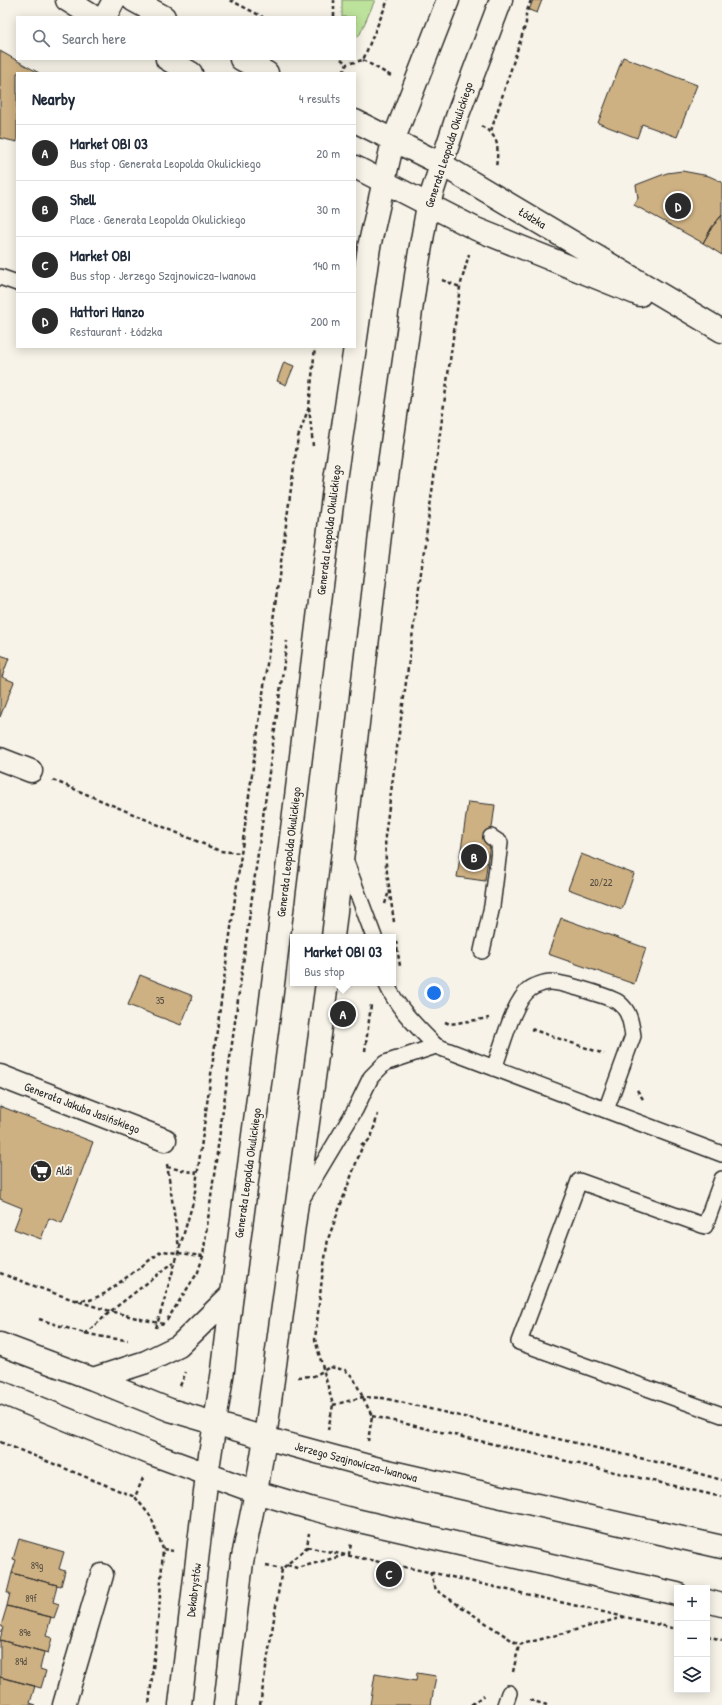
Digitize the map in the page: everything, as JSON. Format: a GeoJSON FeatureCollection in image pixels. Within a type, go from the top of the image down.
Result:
{"type":"FeatureCollection","features":[{"type":"Feature","properties":{"kind":"main road"},"geometry":{"type":"LineString","coordinates":[[67,0],[92,16]]}},
{"type":"Feature","properties":{"kind":"main road"},"geometry":{"type":"LineString","coordinates":[[106,16],[114,0]]}},
{"type":"Feature","properties":{"kind":"main road"},"geometry":{"type":"LineString","coordinates":[[133,0],[162,16]]}},
{"type":"Feature","properties":{"kind":"main road","name":"Generała Leopolda Okulickiego"},"geometry":{"type":"LineString","coordinates":[[356,339],[369,247],[393,141],[448,0]]}},
{"type":"Feature","properties":{"kind":"main road","name":"Generała Leopolda Okulickiego"},"geometry":{"type":"LineString","coordinates":[[333,934],[385,492],[417,269],[428,205],[458,114],[501,0]]}},
{"type":"Feature","properties":{"kind":"main road"},"geometry":{"type":"LineString","coordinates":[[169,60],[189,72]]}},
{"type":"Feature","properties":{"kind":"main road"},"geometry":{"type":"LineString","coordinates":[[243,60],[265,72]]}},
{"type":"Feature","properties":{"kind":"main road","name":"Łódzka"},"geometry":{"type":"LineString","coordinates":[[356,121],[393,141],[441,164],[714,326]]}},
{"type":"Feature","properties":{"kind":"main road","name":"Łódzka"},"geometry":{"type":"LineString","coordinates":[[356,168],[476,229],[714,326]]}},
{"type":"Feature","properties":{"kind":"main road","name":"Generała Leopolda Okulickiego"},"geometry":{"type":"LineString","coordinates":[[207,1475],[223,1370],[271,1000],[335,480],[355,348]]}},
{"type":"Feature","properties":{"kind":"main road"},"geometry":{"type":"LineString","coordinates":[[0,760],[31,771]]}},
{"type":"Feature","properties":{"kind":"main road"},"geometry":{"type":"LineString","coordinates":[[224,1705],[242,1562],[266,1438],[327,986]]}},
{"type":"Feature","properties":{"kind":"main road","name":"Generała Jakuba Jasińskiego"},"geometry":{"type":"LineString","coordinates":[[0,1076],[164,1140]]}},
{"type":"Feature","properties":{"kind":"main road"},"geometry":{"type":"LineString","coordinates":[[93,1379],[146,1362],[179,1346],[232,1294]]}},
{"type":"Feature","properties":{"kind":"main road","name":"Jerzego Szajnowicza-Iwanowa"},"geometry":{"type":"LineString","coordinates":[[0,1344],[170,1410],[215,1424],[383,1470],[722,1547]]}},
{"type":"Feature","properties":{"kind":"main road"},"geometry":{"type":"LineString","coordinates":[[0,1392],[207,1475],[313,1510],[674,1593]]}},
{"type":"Feature","properties":{"kind":"main road","name":"Dekabrystów"},"geometry":{"type":"LineString","coordinates":[[180,1705],[207,1475]]}},
{"type":"Feature","properties":{"kind":"main road"},"geometry":{"type":"LineString","coordinates":[[64,1705],[102,1575]]}},
{"type":"Feature","properties":{"kind":"main road"},"geometry":{"type":"LineString","coordinates":[[710,1602],[722,1605]]}},
{"type":"Feature","properties":{"kind":"lane"},"geometry":{"type":"LineString","coordinates":[[0,277],[16,283]]}},
{"type":"Feature","properties":{"kind":"lane"},"geometry":{"type":"LineString","coordinates":[[482,951],[492,906],[500,843],[490,837]]}},
{"type":"Feature","properties":{"kind":"lane"},"geometry":{"type":"LineString","coordinates":[[343,855],[373,934]]}},
{"type":"Feature","properties":{"kind":"lane"},"geometry":{"type":"LineString","coordinates":[[494,1068],[520,998],[531,988],[549,982],[565,984],[619,1003],[629,1017],[633,1036],[606,1110]]}},
{"type":"Feature","properties":{"kind":"lane"},"geometry":{"type":"LineString","coordinates":[[387,986],[392,998],[436,1046],[722,1154]]}},
{"type":"Feature","properties":{"kind":"lane"},"geometry":{"type":"LineString","coordinates":[[297,1207],[355,1110],[371,1077],[385,1063],[436,1046]]}},
{"type":"Feature","properties":{"kind":"lane"},"geometry":{"type":"LineString","coordinates":[[722,1179],[704,1226],[579,1181],[519,1342],[722,1415]]}},
{"type":"Feature","properties":{"kind":"path"},"geometry":{"type":"LineString","coordinates":[[230,0],[261,16]]}},
{"type":"Feature","properties":{"kind":"path"},"geometry":{"type":"LineString","coordinates":[[334,0],[334,16]]}},
{"type":"Feature","properties":{"kind":"path"},"geometry":{"type":"LineString","coordinates":[[363,60],[388,0]]}},
{"type":"Feature","properties":{"kind":"path"},"geometry":{"type":"LineString","coordinates":[[495,173],[498,145],[490,131],[526,23],[526,14],[531,0]]}},
{"type":"Feature","properties":{"kind":"path"},"geometry":{"type":"LineString","coordinates":[[342,60],[347,64]]}},
{"type":"Feature","properties":{"kind":"path"},"geometry":{"type":"LineString","coordinates":[[347,64],[363,60],[385,72]]}},
{"type":"Feature","properties":{"kind":"path"},"geometry":{"type":"LineString","coordinates":[[343,72],[347,64]]}},
{"type":"Feature","properties":{"kind":"path"},"geometry":{"type":"LineString","coordinates":[[394,922],[386,865],[385,836],[460,287],[470,249]]}},
{"type":"Feature","properties":{"kind":"path"},"geometry":{"type":"LineString","coordinates":[[437,278],[460,287]]}},
{"type":"Feature","properties":{"kind":"path"},"geometry":{"type":"LineString","coordinates":[[313,452],[309,407],[315,348]]}},
{"type":"Feature","properties":{"kind":"path"},"geometry":{"type":"LineString","coordinates":[[156,1329],[194,1199],[298,437],[309,407]]}},
{"type":"Feature","properties":{"kind":"path"},"geometry":{"type":"LineString","coordinates":[[164,1324],[198,1272],[203,1256],[288,634]]}},
{"type":"Feature","properties":{"kind":"path"},"geometry":{"type":"LineString","coordinates":[[31,771],[220,851],[241,853]]}},
{"type":"Feature","properties":{"kind":"path"},"geometry":{"type":"LineString","coordinates":[[396,938],[400,969]]}},
{"type":"Feature","properties":{"kind":"path"},"geometry":{"type":"LineString","coordinates":[[443,1020],[450,1024],[495,1017]]}},
{"type":"Feature","properties":{"kind":"path"},"geometry":{"type":"LineString","coordinates":[[531,1029],[606,1055]]}},
{"type":"Feature","properties":{"kind":"path"},"geometry":{"type":"LineString","coordinates":[[636,1084],[638,1092],[643,1100],[647,1102]]}},
{"type":"Feature","properties":{"kind":"path"},"geometry":{"type":"LineString","coordinates":[[164,1140],[178,1251]]}},
{"type":"Feature","properties":{"kind":"path"},"geometry":{"type":"LineString","coordinates":[[328,1432],[333,1405],[322,1371],[322,1364],[315,1339],[328,1239],[362,1147]]}},
{"type":"Feature","properties":{"kind":"path"},"geometry":{"type":"LineString","coordinates":[[167,1167],[197,1173]]}},
{"type":"Feature","properties":{"kind":"path"},"geometry":{"type":"LineString","coordinates":[[73,1300],[90,1300],[104,1294],[162,1251],[178,1251],[203,1256]]}},
{"type":"Feature","properties":{"kind":"path"},"geometry":{"type":"LineString","coordinates":[[85,1334],[175,1262]]}},
{"type":"Feature","properties":{"kind":"path"},"geometry":{"type":"LineString","coordinates":[[0,1273],[73,1300],[111,1312],[158,1322]]}},
{"type":"Feature","properties":{"kind":"path"},"geometry":{"type":"LineString","coordinates":[[39,1319],[101,1338],[133,1340]]}},
{"type":"Feature","properties":{"kind":"path"},"geometry":{"type":"LineString","coordinates":[[300,1377],[314,1376],[330,1367],[345,1370],[353,1377],[372,1416],[368,1442]]}},
{"type":"Feature","properties":{"kind":"path"},"geometry":{"type":"LineString","coordinates":[[179,1387],[188,1368]]}},
{"type":"Feature","properties":{"kind":"path"},"geometry":{"type":"LineString","coordinates":[[333,1405],[363,1397],[383,1398],[661,1463],[722,1480]]}},
{"type":"Feature","properties":{"kind":"path"},"geometry":{"type":"LineString","coordinates":[[372,1416],[722,1497]]}},
{"type":"Feature","properties":{"kind":"path"},"geometry":{"type":"LineString","coordinates":[[0,1442],[135,1497],[151,1517],[163,1549],[159,1612],[149,1705]]}},
{"type":"Feature","properties":{"kind":"path"},"geometry":{"type":"LineString","coordinates":[[135,1497],[143,1478]]}},
{"type":"Feature","properties":{"kind":"path"},"geometry":{"type":"LineString","coordinates":[[260,1705],[282,1569],[307,1546],[309,1538]]}},
{"type":"Feature","properties":{"kind":"path"},"geometry":{"type":"LineString","coordinates":[[307,1546],[430,1572],[674,1628]]}},
{"type":"Feature","properties":{"kind":"path"},"geometry":{"type":"LineString","coordinates":[[349,1554],[351,1546]]}},
{"type":"Feature","properties":{"kind":"path"},"geometry":{"type":"LineString","coordinates":[[287,1565],[297,1568],[349,1554]]}},
{"type":"Feature","properties":{"kind":"path"},"geometry":{"type":"LineString","coordinates":[[261,1565],[282,1569]]}},
{"type":"Feature","properties":{"kind":"path"},"geometry":{"type":"LineString","coordinates":[[430,1572],[436,1590],[519,1645],[625,1617]]}},
{"type":"Feature","properties":{"kind":"path"},"geometry":{"type":"LineString","coordinates":[[710,1637],[722,1640]]}},
{"type":"Feature","properties":{"kind":"path"},"geometry":{"type":"LineString","coordinates":[[507,1699],[519,1645]]}},
{"type":"Feature","properties":{"kind":"green space"},"geometry":{"type":"Polygon","coordinates":[[[342,0],[375,0],[360,34],[356,38],[356,16],[342,16],[342,0]]]}},
{"type":"Feature","properties":{"kind":"building"},"geometry":{"type":"Polygon","coordinates":[[[533,0],[542,0],[537,13],[529,10],[533,0]]]}},
{"type":"Feature","properties":{"kind":"building"},"geometry":{"type":"Polygon","coordinates":[[[0,51],[37,72],[16,72],[16,142],[0,138],[0,51]]]}},
{"type":"Feature","properties":{"kind":"building"},"geometry":{"type":"Polygon","coordinates":[[[623,57],[697,85],[677,137],[642,124],[637,138],[598,123],[623,57]]]}},
{"type":"Feature","properties":{"kind":"building"},"geometry":{"type":"Polygon","coordinates":[[[682,171],[709,176],[722,182],[722,215],[712,227],[703,243],[634,205],[638,198],[636,185],[667,173],[682,171]]]}},
{"type":"Feature","properties":{"kind":"building"},"geometry":{"type":"Polygon","coordinates":[[[722,215],[722,255],[703,243],[712,227],[722,215]]]}},
{"type":"Feature","properties":{"kind":"building"},"geometry":{"type":"Polygon","coordinates":[[[284,362],[294,366],[286,385],[277,381],[284,362]]]}},
{"type":"Feature","properties":{"kind":"building"},"geometry":{"type":"Polygon","coordinates":[[[0,655],[9,658],[2,677],[14,682],[0,717],[0,655]]]}},
{"type":"Feature","properties":{"kind":"building"},"geometry":{"type":"Polygon","coordinates":[[[468,802],[495,805],[485,881],[457,877],[468,802]]]}},
{"type":"Feature","properties":{"kind":"building"},"geometry":{"type":"Polygon","coordinates":[[[581,854],[634,874],[622,909],[568,889],[581,854]]]}},
{"type":"Feature","properties":{"kind":"building"},"geometry":{"type":"Polygon","coordinates":[[[561,918],[646,948],[634,984],[548,954],[561,918]]]}},
{"type":"Feature","properties":{"kind":"building"},"geometry":{"type":"Polygon","coordinates":[[[140,975],[193,996],[181,1025],[128,1005],[140,975]]]}},
{"type":"Feature","properties":{"kind":"building","name":"Aldi"},"geometry":{"type":"Polygon","coordinates":[[[0,1106],[93,1142],[62,1223],[49,1218],[41,1239],[14,1229],[22,1208],[0,1199],[0,1106]]]}},
{"type":"Feature","properties":{"kind":"building"},"geometry":{"type":"Polygon","coordinates":[[[19,1539],[64,1552],[59,1569],[65,1571],[61,1586],[12,1573],[16,1560],[13,1559],[19,1539]]]}},
{"type":"Feature","properties":{"kind":"building"},"geometry":{"type":"Polygon","coordinates":[[[379,1568],[399,1572],[397,1579],[378,1575],[379,1568]]]}},
{"type":"Feature","properties":{"kind":"building"},"geometry":{"type":"Polygon","coordinates":[[[12,1573],[57,1585],[53,1602],[59,1604],[54,1618],[7,1606],[10,1593],[7,1593],[12,1573]]]}},
{"type":"Feature","properties":{"kind":"building"},"geometry":{"type":"Polygon","coordinates":[[[7,1606],[51,1617],[46,1636],[52,1638],[48,1653],[0,1640],[3,1627],[1,1626],[7,1606]]]}},
{"type":"Feature","properties":{"kind":"building"},"geometry":{"type":"Polygon","coordinates":[[[0,1640],[44,1652],[40,1669],[46,1671],[41,1688],[0,1677],[0,1640]]]}},
{"type":"Feature","properties":{"kind":"building"},"geometry":{"type":"Polygon","coordinates":[[[417,1673],[436,1676],[431,1705],[370,1705],[375,1674],[416,1681],[417,1673]]]}},
{"type":"Feature","properties":{"kind":"building"},"geometry":{"type":"Polygon","coordinates":[[[0,1677],[35,1686],[30,1703],[36,1705],[0,1705],[0,1677]]]}},
{"type":"Feature","properties":{"kind":"place","name":"Hattori Hanzo"},"geometry":{"type":"Point","coordinates":[678,206]}},
{"type":"Feature","properties":{"kind":"place","name":"Shell"},"geometry":{"type":"Point","coordinates":[474,857]}},
{"type":"Feature","properties":{"kind":"place","name":"Market OBI 03"},"geometry":{"type":"Point","coordinates":[343,1014]}},
{"type":"Feature","properties":{"kind":"place","name":"Aldi"},"geometry":{"type":"Point","coordinates":[41,1171]}},
{"type":"Feature","properties":{"kind":"place","name":"Market OBI"},"geometry":{"type":"Point","coordinates":[389,1574]}}]}
